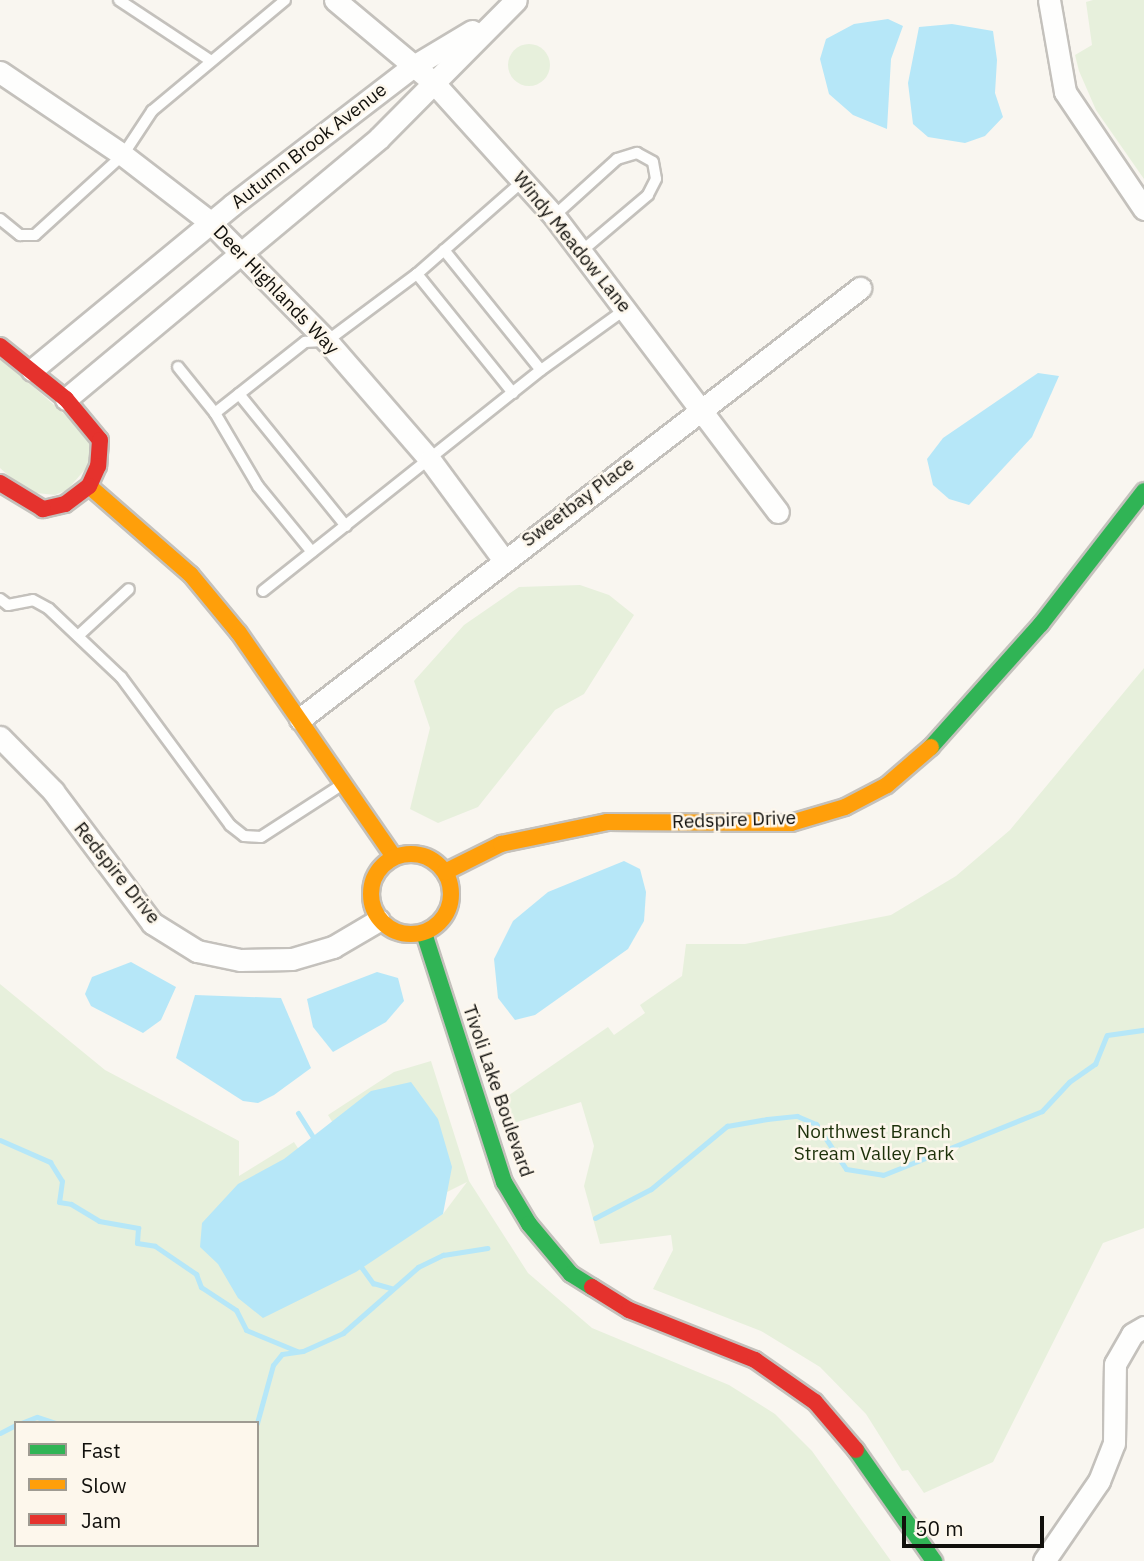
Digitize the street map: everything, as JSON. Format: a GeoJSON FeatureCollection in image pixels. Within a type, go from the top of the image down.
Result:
{"type":"FeatureCollection","features":[{"type":"Feature","properties":{"kind":"street","name":"Windy Meadow Lane"},"geometry":{"type":"LineString","coordinates":[[335,0],[433,82],[554,216],[702,407],[778,512]]}},
{"type":"Feature","properties":{"kind":"street","name":"Autumn Brook Avenue"},"geometry":{"type":"LineString","coordinates":[[66,399],[241,256],[379,138],[498,15],[516,0]]}},
{"type":"Feature","properties":{"kind":"street"},"geometry":{"type":"LineString","coordinates":[[1049,0],[1065,92],[1144,209]]}},
{"type":"Feature","properties":{"kind":"street","name":"Autumn Brook Avenue"},"geometry":{"type":"LineString","coordinates":[[32,370],[209,222],[412,67],[498,15]]}},
{"type":"Feature","properties":{"kind":"street","name":"Deer Highlands Way"},"geometry":{"type":"LineString","coordinates":[[0,72],[123,155],[209,222],[327,341],[430,460],[503,559]]}},
{"type":"Feature","properties":{"kind":"street","name":"Sweetbay Place"},"geometry":{"type":"LineString","coordinates":[[300,719],[503,559],[860,288]]}},
{"type":"Feature","properties":{"kind":"street"},"geometry":{"type":"LineString","coordinates":[[0,346],[66,399],[100,440],[99,466],[89,486],[65,504],[43,509],[0,483]]}},
{"type":"Feature","properties":{"kind":"street"},"geometry":{"type":"LineString","coordinates":[[89,486],[191,575],[300,719],[394,857]]}},
{"type":"Feature","properties":{"kind":"street","name":"Redspire Drive"},"geometry":{"type":"LineString","coordinates":[[444,872],[501,844],[555,830],[607,822],[791,823],[845,807],[887,785],[927,752],[1032,634],[1144,491]]}},
{"type":"Feature","properties":{"kind":"street","name":"Redspire Drive"},"geometry":{"type":"LineString","coordinates":[[0,737],[52,791],[152,923],[197,951],[240,960],[292,959],[333,947],[379,919]]}},
{"type":"Feature","properties":{"kind":"street"},"geometry":{"type":"LineString","coordinates":[[416,854],[444,872],[450,883],[449,907],[444,918],[425,933],[399,933],[379,919],[373,909],[371,885],[384,864],[394,857],[416,854]]}},
{"type":"Feature","properties":{"kind":"street","name":"Tivoli Lake Boulevard"},"geometry":{"type":"LineString","coordinates":[[425,933],[504,1182],[529,1224],[571,1274],[629,1310],[755,1360],[815,1402],[855,1448],[933,1561]]}},
{"type":"Feature","properties":{"kind":"street"},"geometry":{"type":"LineString","coordinates":[[1044,1561],[1099,1481],[1114,1443],[1115,1364],[1132,1334],[1144,1327]]}},
{"type":"Feature","properties":{"kind":"lane"},"geometry":{"type":"LineString","coordinates":[[119,0],[211,61]]}},
{"type":"Feature","properties":{"kind":"lane"},"geometry":{"type":"LineString","coordinates":[[2,223],[20,235],[35,235],[123,155],[152,111],[285,0]]}},
{"type":"Feature","properties":{"kind":"lane"},"geometry":{"type":"LineString","coordinates":[[554,216],[617,159],[637,153],[653,162],[656,179],[648,195],[583,250]]}},
{"type":"Feature","properties":{"kind":"lane"},"geometry":{"type":"LineString","coordinates":[[215,413],[305,342],[327,341],[417,274],[523,181]]}},
{"type":"Feature","properties":{"kind":"lane"},"geometry":{"type":"LineString","coordinates":[[444,250],[541,370]]}},
{"type":"Feature","properties":{"kind":"lane"},"geometry":{"type":"LineString","coordinates":[[417,274],[513,393]]}},
{"type":"Feature","properties":{"kind":"lane"},"geometry":{"type":"LineString","coordinates":[[263,591],[541,370],[627,308]]}},
{"type":"Feature","properties":{"kind":"lane"},"geometry":{"type":"LineString","coordinates":[[178,368],[215,413],[258,486],[312,552]]}},
{"type":"Feature","properties":{"kind":"lane"},"geometry":{"type":"LineString","coordinates":[[239,394],[346,526]]}},
{"type":"Feature","properties":{"kind":"lane"},"geometry":{"type":"LineString","coordinates":[[78,636],[128,589]]}},
{"type":"Feature","properties":{"kind":"lane"},"geometry":{"type":"LineString","coordinates":[[0,614],[4,602],[33,600],[78,636],[121,677],[230,825],[244,836],[261,837],[345,782]]}},
{"type":"Feature","properties":{"kind":"green space"},"geometry":{"type":"Polygon","coordinates":[[[1144,0],[1144,179],[1096,110],[1079,71],[1075,55],[1092,45],[1086,2],[1144,0]]]}},
{"type":"Feature","properties":{"kind":"green space"},"geometry":{"type":"Polygon","coordinates":[[[529,44],[544,50],[550,65],[544,80],[529,86],[514,80],[508,65],[514,50],[529,44]]]}},
{"type":"Feature","properties":{"kind":"green space"},"geometry":{"type":"Polygon","coordinates":[[[0,357],[90,437],[89,465],[67,490],[55,495],[27,492],[0,468],[0,357]]]}},
{"type":"Feature","properties":{"kind":"green space"},"geometry":{"type":"Polygon","coordinates":[[[580,585],[609,595],[634,615],[584,694],[555,710],[478,807],[438,823],[410,809],[430,728],[414,681],[464,625],[519,587],[580,585]]]}},
{"type":"Feature","properties":{"kind":"green space","name":"Northwest Branch Stream Valley Park"},"geometry":{"type":"Polygon","coordinates":[[[1144,668],[1144,1228],[1103,1243],[993,1462],[924,1493],[908,1470],[902,1471],[866,1414],[820,1367],[761,1331],[653,1289],[673,1250],[671,1235],[600,1244],[584,1186],[594,1146],[581,1102],[514,1123],[506,1097],[608,1027],[614,1035],[645,1013],[640,1005],[682,976],[686,944],[745,944],[891,915],[956,876],[1010,830],[1144,668]]]}},
{"type":"Feature","properties":{"kind":"green space"},"geometry":{"type":"Polygon","coordinates":[[[0,984],[105,1070],[239,1141],[239,1176],[294,1142],[312,1170],[348,1147],[328,1115],[394,1072],[431,1061],[469,1181],[528,1273],[592,1328],[729,1385],[775,1414],[812,1451],[891,1561],[0,1561],[0,984]],[[467,1182],[417,1207],[426,1225],[443,1214],[467,1182]]]}},
{"type":"Feature","properties":{"kind":"water"},"geometry":{"type":"Polygon","coordinates":[[[888,19],[903,26],[891,59],[887,129],[853,115],[829,94],[820,59],[826,39],[854,24],[888,19]]]}},
{"type":"Feature","properties":{"kind":"water"},"geometry":{"type":"Polygon","coordinates":[[[952,24],[993,31],[997,60],[995,93],[1003,117],[985,136],[965,143],[928,137],[913,124],[908,83],[919,27],[952,24]]]}},
{"type":"Feature","properties":{"kind":"water"},"geometry":{"type":"Polygon","coordinates":[[[1038,373],[1059,376],[1032,437],[969,505],[949,499],[933,485],[927,459],[943,438],[1038,373]]]}},
{"type":"Feature","properties":{"kind":"water"},"geometry":{"type":"Polygon","coordinates":[[[624,861],[640,869],[646,892],[644,921],[628,949],[535,1015],[515,1020],[498,998],[494,959],[513,921],[548,892],[624,861]]]}},
{"type":"Feature","properties":{"kind":"water"},"geometry":{"type":"Polygon","coordinates":[[[131,962],[176,987],[161,1020],[143,1033],[91,1006],[85,994],[92,977],[131,962]]]}},
{"type":"Feature","properties":{"kind":"water"},"geometry":{"type":"Polygon","coordinates":[[[377,972],[398,978],[404,1001],[386,1022],[333,1052],[313,1027],[307,999],[377,972]]]}},
{"type":"Feature","properties":{"kind":"water"},"geometry":{"type":"Polygon","coordinates":[[[195,995],[281,998],[311,1068],[274,1095],[258,1103],[243,1101],[176,1058],[195,995]]]}},
{"type":"Feature","properties":{"kind":"water"},"geometry":{"type":"Polygon","coordinates":[[[411,1082],[438,1119],[452,1167],[443,1214],[356,1272],[263,1318],[238,1298],[218,1264],[200,1247],[202,1223],[238,1184],[284,1159],[371,1091],[411,1082]]]}},
{"type":"Feature","properties":{"kind":"waterway"},"geometry":{"type":"LineString","coordinates":[[595,1218],[651,1189],[727,1126],[767,1119],[797,1116],[816,1124],[846,1169],[883,1175],[1042,1111],[1069,1082],[1095,1064],[1107,1035],[1144,1030]]}},
{"type":"Feature","properties":{"kind":"waterway"},"geometry":{"type":"LineString","coordinates":[[298,1113],[315,1140]]}},
{"type":"Feature","properties":{"kind":"waterway"},"geometry":{"type":"LineString","coordinates":[[0,1140],[50,1162],[62,1181],[59,1202],[71,1204],[99,1221],[138,1228],[137,1243],[155,1246],[196,1274],[201,1287],[236,1310],[246,1330],[297,1351]]}},
{"type":"Feature","properties":{"kind":"waterway"},"geometry":{"type":"LineString","coordinates":[[258,1421],[273,1365],[282,1354],[303,1351],[343,1333],[418,1267],[443,1255],[487,1248]]}},
{"type":"Feature","properties":{"kind":"waterway"},"geometry":{"type":"LineString","coordinates":[[359,1264],[373,1283],[391,1288]]}},
{"type":"Feature","properties":{"kind":"waterway"},"geometry":{"type":"LineString","coordinates":[[26,1421],[37,1417],[50,1421]]}},
{"type":"Feature","properties":{"kind":"waterway"},"geometry":{"type":"LineString","coordinates":[[0,1433],[14,1426]]}},
{"type":"Feature","properties":{"kind":"traffic: fast"},"geometry":{"type":"LineString","coordinates":[[931,747],[1041,624],[1144,491]]}},
{"type":"Feature","properties":{"kind":"traffic: fast"},"geometry":{"type":"LineString","coordinates":[[424,933],[504,1182],[529,1224],[571,1274],[592,1287]]}},
{"type":"Feature","properties":{"kind":"traffic: fast"},"geometry":{"type":"LineString","coordinates":[[856,1450],[934,1561]]}},
{"type":"Feature","properties":{"kind":"traffic: slow"},"geometry":{"type":"LineString","coordinates":[[89,486],[191,575],[239,633],[394,857]]}},
{"type":"Feature","properties":{"kind":"traffic: slow"},"geometry":{"type":"LineString","coordinates":[[445,872],[501,844],[607,822],[791,823],[845,807],[887,785],[931,747]]}},
{"type":"Feature","properties":{"kind":"traffic: slow"},"geometry":{"type":"LineString","coordinates":[[403,854],[419,854],[440,865],[451,886],[451,894],[451,902],[440,923],[419,934],[403,934],[389,928],[377,916],[371,902],[371,886],[377,872],[389,860],[403,854]]}},
{"type":"Feature","properties":{"kind":"traffic: jam"},"geometry":{"type":"LineString","coordinates":[[0,346],[66,399],[100,440],[98,466],[89,486],[65,504],[43,509],[0,483]]}},
{"type":"Feature","properties":{"kind":"traffic: jam"},"geometry":{"type":"LineString","coordinates":[[592,1287],[629,1310],[755,1360],[815,1402],[856,1450]]}}]}
